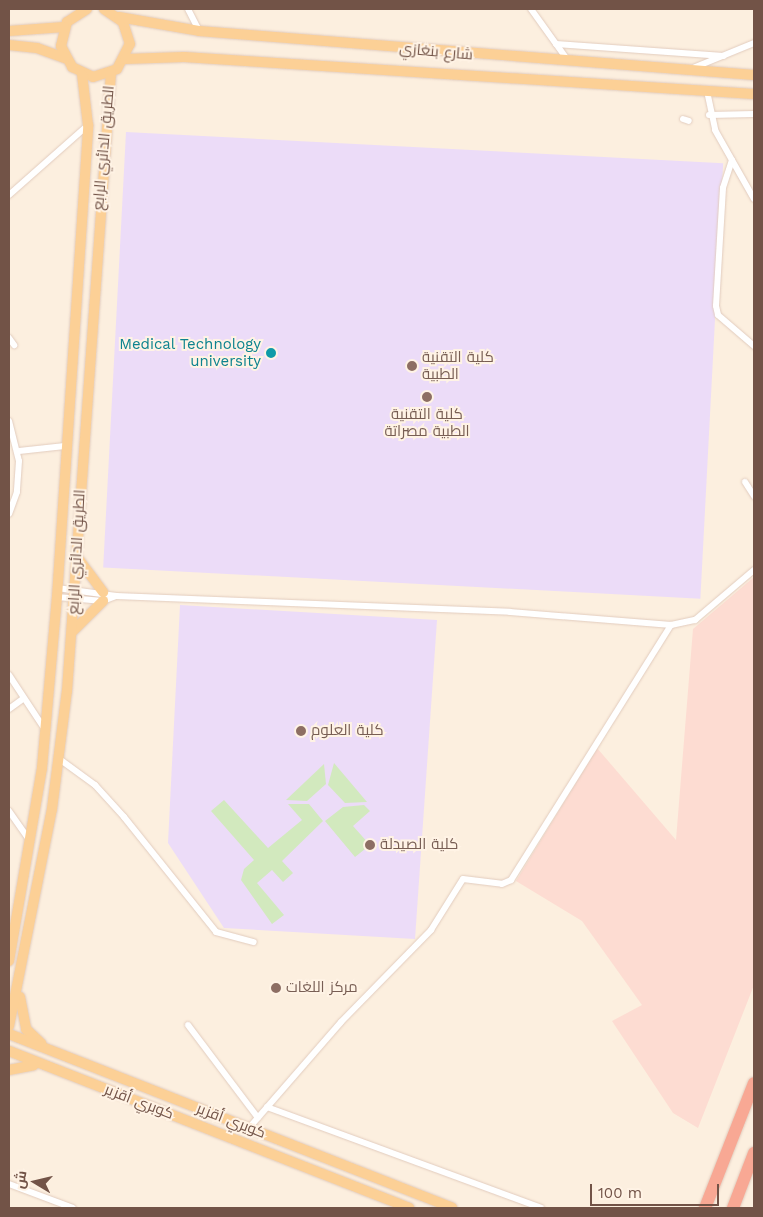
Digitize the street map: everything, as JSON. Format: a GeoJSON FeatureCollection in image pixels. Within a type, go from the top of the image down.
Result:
{"type":"FeatureCollection","features":[{"type":"Feature","properties":{"kind":"highway"},"geometry":{"type":"LineString","coordinates":[[705,1208],[754,1083]]}},
{"type":"Feature","properties":{"kind":"highway"},"geometry":{"type":"LineString","coordinates":[[733,1208],[754,1152]]}},
{"type":"Feature","properties":{"kind":"main road"},"geometry":{"type":"LineString","coordinates":[[65,58],[64,27],[75,12],[87,9]]}},
{"type":"Feature","properties":{"kind":"main road"},"geometry":{"type":"LineString","coordinates":[[9,46],[37,48],[65,58],[82,74],[111,73],[125,59],[129,35],[112,12]]}},
{"type":"Feature","properties":{"kind":"main road","name":"شارع بنغازي"},"geometry":{"type":"LineString","coordinates":[[112,12],[198,31],[606,66],[754,76]]}},
{"type":"Feature","properties":{"kind":"main road"},"geometry":{"type":"LineString","coordinates":[[9,31],[64,27]]}},
{"type":"Feature","properties":{"kind":"main road","name":"شارع بنغازي"},"geometry":{"type":"LineString","coordinates":[[125,59],[184,57],[754,94]]}},
{"type":"Feature","properties":{"kind":"main road"},"geometry":{"type":"LineString","coordinates":[[606,66],[606,84]]}},
{"type":"Feature","properties":{"kind":"main road","name":"الطريق الدائري الرابع"},"geometry":{"type":"LineString","coordinates":[[9,1026],[19,983],[58,758],[72,632],[111,73]]}},
{"type":"Feature","properties":{"kind":"main road","name":"الطريق الدائري الرابع"},"geometry":{"type":"LineString","coordinates":[[9,961],[30,841],[44,728],[57,593],[65,446],[88,125],[82,74]]}},
{"type":"Feature","properties":{"kind":"main road"},"geometry":{"type":"LineString","coordinates":[[72,632],[103,596],[76,555]]}},
{"type":"Feature","properties":{"kind":"main road"},"geometry":{"type":"LineString","coordinates":[[19,983],[26,1029],[59,1053]]}},
{"type":"Feature","properties":{"kind":"main road","name":"كويري أقزير"},"geometry":{"type":"LineString","coordinates":[[9,1034],[452,1208]]}},
{"type":"Feature","properties":{"kind":"main road","name":"كوبري أقزير"},"geometry":{"type":"LineString","coordinates":[[9,1051],[409,1208]]}},
{"type":"Feature","properties":{"kind":"main road"},"geometry":{"type":"LineString","coordinates":[[9,1070],[23,1064],[54,1069]]}},
{"type":"Feature","properties":{"kind":"street"},"geometry":{"type":"LineString","coordinates":[[188,9],[198,31]]}},
{"type":"Feature","properties":{"kind":"street"},"geometry":{"type":"LineString","coordinates":[[532,9],[570,63]]}},
{"type":"Feature","properties":{"kind":"street"},"geometry":{"type":"LineString","coordinates":[[685,71],[754,43]]}},
{"type":"Feature","properties":{"kind":"street"},"geometry":{"type":"LineString","coordinates":[[556,44],[724,56]]}},
{"type":"Feature","properties":{"kind":"street"},"geometry":{"type":"LineString","coordinates":[[744,48],[754,49]]}},
{"type":"Feature","properties":{"kind":"street"},"geometry":{"type":"LineString","coordinates":[[707,91],[709,115],[754,199]]}},
{"type":"Feature","properties":{"kind":"street"},"geometry":{"type":"LineString","coordinates":[[709,115],[754,114]]}},
{"type":"Feature","properties":{"kind":"street"},"geometry":{"type":"LineString","coordinates":[[9,196],[88,125]]}},
{"type":"Feature","properties":{"kind":"street"},"geometry":{"type":"LineString","coordinates":[[732,160],[723,188],[716,306],[718,315],[754,346]]}},
{"type":"Feature","properties":{"kind":"street"},"geometry":{"type":"LineString","coordinates":[[9,338],[14,345]]}},
{"type":"Feature","properties":{"kind":"street"},"geometry":{"type":"LineString","coordinates":[[9,421],[19,451],[17,492],[9,514]]}},
{"type":"Feature","properties":{"kind":"street"},"geometry":{"type":"LineString","coordinates":[[19,451],[65,446]]}},
{"type":"Feature","properties":{"kind":"street"},"geometry":{"type":"LineString","coordinates":[[745,482],[754,496]]}},
{"type":"Feature","properties":{"kind":"street"},"geometry":{"type":"LineString","coordinates":[[57,593],[103,596],[206,596],[510,612],[671,625],[695,620],[754,570]]}},
{"type":"Feature","properties":{"kind":"street"},"geometry":{"type":"LineString","coordinates":[[249,1128],[266,1107],[431,930],[463,879],[502,884],[510,880],[671,625]]}},
{"type":"Feature","properties":{"kind":"street"},"geometry":{"type":"LineString","coordinates":[[9,675],[23,699],[44,728]]}},
{"type":"Feature","properties":{"kind":"street"},"geometry":{"type":"LineString","coordinates":[[9,709],[23,699]]}},
{"type":"Feature","properties":{"kind":"street"},"geometry":{"type":"LineString","coordinates":[[58,758],[95,785],[124,817],[209,926],[222,936],[254,942]]}},
{"type":"Feature","properties":{"kind":"street"},"geometry":{"type":"LineString","coordinates":[[9,811],[30,841]]}},
{"type":"Feature","properties":{"kind":"street"},"geometry":{"type":"LineString","coordinates":[[188,1025],[258,1118]]}},
{"type":"Feature","properties":{"kind":"street"},"geometry":{"type":"LineString","coordinates":[[266,1107],[541,1208]]}},
{"type":"Feature","properties":{"kind":"street"},"geometry":{"type":"LineString","coordinates":[[9,1184],[73,1208]]}},
{"type":"Feature","properties":{"kind":"shaded area","name":"كلية التقنية الطبية"},"geometry":{"type":"Polygon","coordinates":[[[126,132],[723,163],[700,599],[103,567],[126,132]]]}},
{"type":"Feature","properties":{"kind":"shaded area"},"geometry":{"type":"Polygon","coordinates":[[[754,577],[754,985],[698,1128],[673,1113],[612,1021],[642,1005],[582,921],[516,881],[597,748],[676,840],[693,629],[754,577]]]}},
{"type":"Feature","properties":{"kind":"shaded area","name":"كلية العلوم"},"geometry":{"type":"Polygon","coordinates":[[[180,605],[437,620],[415,939],[224,928],[168,843],[180,605]]]}},
{"type":"Feature","properties":{"kind":"green space"},"geometry":{"type":"Polygon","coordinates":[[[334,763],[367,802],[345,803],[328,785],[334,763]]]}},
{"type":"Feature","properties":{"kind":"green space"},"geometry":{"type":"Polygon","coordinates":[[[324,764],[326,784],[307,801],[286,800],[324,764]]]}},
{"type":"Feature","properties":{"kind":"green space"},"geometry":{"type":"Polygon","coordinates":[[[224,800],[268,848],[302,820],[288,804],[309,804],[323,821],[282,861],[293,873],[283,882],[272,870],[257,883],[284,915],[272,924],[241,880],[244,869],[254,860],[211,811],[224,800]]]}},
{"type":"Feature","properties":{"kind":"green space"},"geometry":{"type":"Polygon","coordinates":[[[364,805],[370,811],[353,826],[370,845],[355,857],[325,821],[343,807],[364,805]]]}},
{"type":"Feature","properties":{"kind":"place","name":"Medical Technology university"},"geometry":{"type":"Point","coordinates":[271,353]}},
{"type":"Feature","properties":{"kind":"place","name":"كلية التقنية الطبية"},"geometry":{"type":"Point","coordinates":[412,366]}},
{"type":"Feature","properties":{"kind":"place","name":"كلية التقنية الطبية مصراتة"},"geometry":{"type":"Point","coordinates":[427,397]}},
{"type":"Feature","properties":{"kind":"place","name":"كلية العلوم"},"geometry":{"type":"Point","coordinates":[301,731]}},
{"type":"Feature","properties":{"kind":"place","name":"كلية الصيدلة"},"geometry":{"type":"Point","coordinates":[370,845]}},
{"type":"Feature","properties":{"kind":"place","name":"مركز اللغات"},"geometry":{"type":"Point","coordinates":[276,988]}}]}
